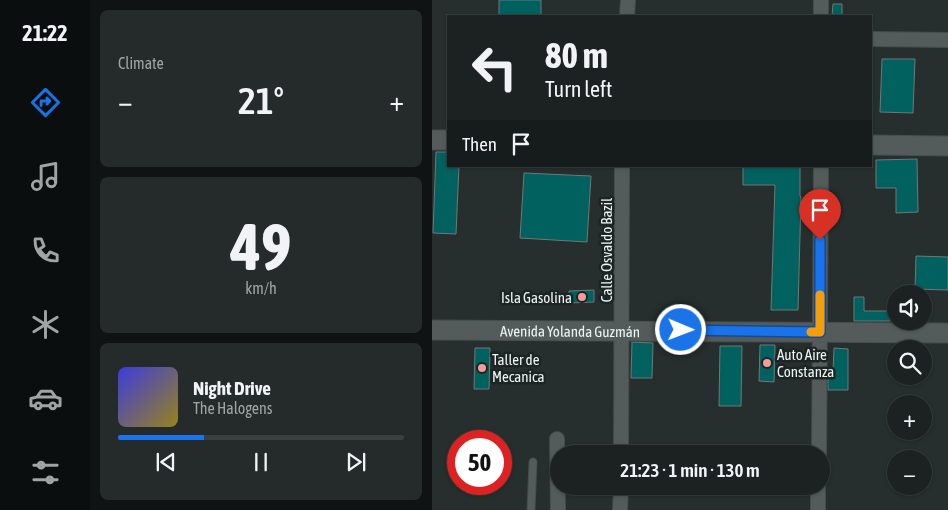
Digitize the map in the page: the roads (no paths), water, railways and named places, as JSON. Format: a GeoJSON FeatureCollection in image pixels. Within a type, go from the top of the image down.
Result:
{"type":"FeatureCollection","features":[{"type":"Feature","properties":{"kind":"main road"},"geometry":{"type":"LineString","coordinates":[[432,140],[447,140]]}},
{"type":"Feature","properties":{"kind":"main road"},"geometry":{"type":"LineString","coordinates":[[872,145],[948,146]]}},
{"type":"Feature","properties":{"kind":"main road","name":"Avenida Yolanda Guzmán"},"geometry":{"type":"LineString","coordinates":[[432,330],[948,333]]}},
{"type":"Feature","properties":{"kind":"street"},"geometry":{"type":"LineString","coordinates":[[627,15],[628,0]]}},
{"type":"Feature","properties":{"kind":"street"},"geometry":{"type":"LineString","coordinates":[[821,0],[822,15]]}},
{"type":"Feature","properties":{"kind":"street"},"geometry":{"type":"LineString","coordinates":[[872,39],[948,40]]}},
{"type":"Feature","properties":{"kind":"street","name":"Calle Osvaldo Bazil"},"geometry":{"type":"LineString","coordinates":[[621,445],[622,167]]}},
{"type":"Feature","properties":{"kind":"street"},"geometry":{"type":"LineString","coordinates":[[819,445],[821,167]]}},
{"type":"Feature","properties":{"kind":"street"},"geometry":{"type":"LineString","coordinates":[[557,439],[558,510]]}},
{"type":"Feature","properties":{"kind":"street"},"geometry":{"type":"LineString","coordinates":[[620,510],[621,495]]}},
{"type":"Feature","properties":{"kind":"street"},"geometry":{"type":"LineString","coordinates":[[818,495],[818,510]]}},
{"type":"Feature","properties":{"kind":"lane"},"geometry":{"type":"LineString","coordinates":[[531,510],[533,462]]}},
{"type":"Feature","properties":{"kind":"place","name":"Isla Gasolina"},"geometry":{"type":"Point","coordinates":[582,297]}},
{"type":"Feature","properties":{"kind":"place","name":"Auto Aire Constanza"},"geometry":{"type":"Point","coordinates":[767,363]}},
{"type":"Feature","properties":{"kind":"place","name":"Taller de Mecanica"},"geometry":{"type":"Point","coordinates":[482,368]}}]}
